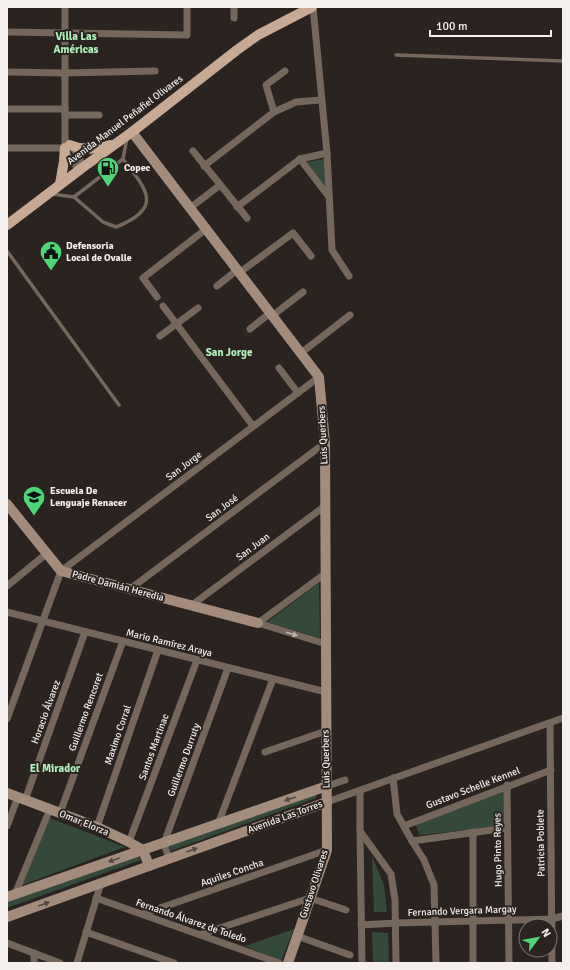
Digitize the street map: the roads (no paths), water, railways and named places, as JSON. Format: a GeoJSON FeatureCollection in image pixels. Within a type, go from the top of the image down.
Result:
{"type":"FeatureCollection","features":[{"type":"Feature","properties":{"kind":"main road","name":"Avenida Manuel Peñafiel Olivares"},"geometry":{"type":"LineString","coordinates":[[7,225],[60,184],[130,134],[270,25],[296,7]]}},
{"type":"Feature","properties":{"kind":"main road","name":"Avenida Manuel Peñafiel Olivares"},"geometry":{"type":"LineString","coordinates":[[258,35],[312,7]]}},
{"type":"Feature","properties":{"kind":"main road"},"geometry":{"type":"LineString","coordinates":[[60,184],[67,144],[81,148],[94,149],[116,144]]}},
{"type":"Feature","properties":{"kind":"street"},"geometry":{"type":"LineString","coordinates":[[65,7],[65,112],[67,144],[69,159],[81,169]]}},
{"type":"Feature","properties":{"kind":"street"},"geometry":{"type":"LineString","coordinates":[[7,32],[187,35],[187,7]]}},
{"type":"Feature","properties":{"kind":"street"},"geometry":{"type":"LineString","coordinates":[[234,7],[234,18]]}},
{"type":"Feature","properties":{"kind":"street"},"geometry":{"type":"LineString","coordinates":[[312,7],[327,153],[332,250],[349,276]]}},
{"type":"Feature","properties":{"kind":"street"},"geometry":{"type":"LineString","coordinates":[[7,72],[65,73],[155,71]]}},
{"type":"Feature","properties":{"kind":"street"},"geometry":{"type":"LineString","coordinates":[[274,112],[266,85],[285,72]]}},
{"type":"Feature","properties":{"kind":"street"},"geometry":{"type":"LineString","coordinates":[[204,166],[274,112],[296,102],[321,100]]}},
{"type":"Feature","properties":{"kind":"street"},"geometry":{"type":"LineString","coordinates":[[7,109],[99,115]]}},
{"type":"Feature","properties":{"kind":"street"},"geometry":{"type":"LineString","coordinates":[[130,134],[190,208],[319,377]]}},
{"type":"Feature","properties":{"kind":"street"},"geometry":{"type":"LineString","coordinates":[[7,148],[67,144]]}},
{"type":"Feature","properties":{"kind":"street"},"geometry":{"type":"LineString","coordinates":[[193,152],[246,218]]}},
{"type":"Feature","properties":{"kind":"street"},"geometry":{"type":"LineString","coordinates":[[237,207],[300,159],[327,153]]}},
{"type":"Feature","properties":{"kind":"street"},"geometry":{"type":"LineString","coordinates":[[300,159],[329,197]]}},
{"type":"Feature","properties":{"kind":"street"},"geometry":{"type":"LineString","coordinates":[[190,208],[220,185]]}},
{"type":"Feature","properties":{"kind":"street"},"geometry":{"type":"LineString","coordinates":[[157,297],[143,278],[206,229]]}},
{"type":"Feature","properties":{"kind":"street"},"geometry":{"type":"LineString","coordinates":[[217,286],[293,233],[311,256]]}},
{"type":"Feature","properties":{"kind":"street"},"geometry":{"type":"LineString","coordinates":[[250,329],[303,292]]}},
{"type":"Feature","properties":{"kind":"street"},"geometry":{"type":"LineString","coordinates":[[163,306],[253,426]]}},
{"type":"Feature","properties":{"kind":"street"},"geometry":{"type":"LineString","coordinates":[[160,336],[198,308]]}},
{"type":"Feature","properties":{"kind":"street"},"geometry":{"type":"LineString","coordinates":[[301,353],[350,315]]}},
{"type":"Feature","properties":{"kind":"street"},"geometry":{"type":"LineString","coordinates":[[279,368],[298,393]]}},
{"type":"Feature","properties":{"kind":"street","name":"San Jorge"},"geometry":{"type":"LineString","coordinates":[[60,571],[319,377]]}},
{"type":"Feature","properties":{"kind":"street","name":"Luis Querbers"},"geometry":{"type":"LineString","coordinates":[[319,377],[325,443],[327,802]]}},
{"type":"Feature","properties":{"kind":"street","name":"San José"},"geometry":{"type":"LineString","coordinates":[[130,589],[325,443]]}},
{"type":"Feature","properties":{"kind":"street","name":"Padre Damián Heredia"},"geometry":{"type":"LineString","coordinates":[[7,504],[60,571],[258,623],[326,644]]}},
{"type":"Feature","properties":{"kind":"street","name":"San Juan"},"geometry":{"type":"LineString","coordinates":[[192,605],[325,506]]}},
{"type":"Feature","properties":{"kind":"street"},"geometry":{"type":"LineString","coordinates":[[7,586],[46,554]]}},
{"type":"Feature","properties":{"kind":"street"},"geometry":{"type":"LineString","coordinates":[[7,719],[60,571]]}},
{"type":"Feature","properties":{"kind":"street"},"geometry":{"type":"LineString","coordinates":[[258,623],[326,573]]}},
{"type":"Feature","properties":{"kind":"street","name":"Mario Ramírez Araya"},"geometry":{"type":"LineString","coordinates":[[7,612],[326,692]]}},
{"type":"Feature","properties":{"kind":"street","name":"Horacio Álvarez"},"geometry":{"type":"LineString","coordinates":[[7,826],[21,798],[85,632]]}},
{"type":"Feature","properties":{"kind":"street","name":"Guillermo Rencoret"},"geometry":{"type":"LineString","coordinates":[[60,813],[123,641]]}},
{"type":"Feature","properties":{"kind":"street","name":"Maximo Corral"},"geometry":{"type":"LineString","coordinates":[[97,827],[158,650]]}},
{"type":"Feature","properties":{"kind":"street","name":"Santos Martinac"},"geometry":{"type":"LineString","coordinates":[[129,842],[197,660]]}},
{"type":"Feature","properties":{"kind":"street","name":"Guillermo Durruty"},"geometry":{"type":"LineString","coordinates":[[164,843],[228,668]]}},
{"type":"Feature","properties":{"kind":"street"},"geometry":{"type":"LineString","coordinates":[[218,824],[273,678]]}},
{"type":"Feature","properties":{"kind":"street","name":"Avenida Las Torres"},"geometry":{"type":"LineString","coordinates":[[7,917],[563,718]]}},
{"type":"Feature","properties":{"kind":"street","name":"Patricia Poblete"},"geometry":{"type":"LineString","coordinates":[[550,723],[552,918]]}},
{"type":"Feature","properties":{"kind":"street"},"geometry":{"type":"LineString","coordinates":[[265,752],[326,730]]}},
{"type":"Feature","properties":{"kind":"street","name":"Gustavo Schelle Kennel"},"geometry":{"type":"LineString","coordinates":[[404,826],[551,770]]}},
{"type":"Feature","properties":{"kind":"street"},"geometry":{"type":"LineString","coordinates":[[393,778],[398,814],[424,860],[434,885],[436,963]]}},
{"type":"Feature","properties":{"kind":"street","name":"Avenida Las Torres"},"geometry":{"type":"LineString","coordinates":[[11,895],[345,780]]}},
{"type":"Feature","properties":{"kind":"street","name":"Hugo Pinto Reyes"},"geometry":{"type":"LineString","coordinates":[[507,786],[509,963]]}},
{"type":"Feature","properties":{"kind":"street"},"geometry":{"type":"LineString","coordinates":[[360,790],[362,963]]}},
{"type":"Feature","properties":{"kind":"street","name":"Omar Elorza"},"geometry":{"type":"LineString","coordinates":[[7,793],[97,827],[143,850]]}},
{"type":"Feature","properties":{"kind":"street","name":"Gustavo Olivares"},"geometry":{"type":"LineString","coordinates":[[288,963],[327,850],[327,802]]}},
{"type":"Feature","properties":{"kind":"street"},"geometry":{"type":"LineString","coordinates":[[11,895],[50,809]]}},
{"type":"Feature","properties":{"kind":"street"},"geometry":{"type":"LineString","coordinates":[[412,841],[507,828]]}},
{"type":"Feature","properties":{"kind":"street"},"geometry":{"type":"LineString","coordinates":[[360,831],[391,874],[396,900],[396,963]]}},
{"type":"Feature","properties":{"kind":"street"},"geometry":{"type":"LineString","coordinates":[[474,832],[474,963]]}},
{"type":"Feature","properties":{"kind":"street"},"geometry":{"type":"LineString","coordinates":[[164,843],[169,859]]}},
{"type":"Feature","properties":{"kind":"street"},"geometry":{"type":"LineString","coordinates":[[143,850],[149,866]]}},
{"type":"Feature","properties":{"kind":"street","name":"Aquiles Concha"},"geometry":{"type":"LineString","coordinates":[[143,914],[327,850]]}},
{"type":"Feature","properties":{"kind":"street"},"geometry":{"type":"LineString","coordinates":[[77,963],[101,883]]}},
{"type":"Feature","properties":{"kind":"street","name":"Fernando Álvarez de Toledo"},"geometry":{"type":"LineString","coordinates":[[96,898],[202,934],[279,963]]}},
{"type":"Feature","properties":{"kind":"street"},"geometry":{"type":"LineString","coordinates":[[202,934],[310,898],[346,910]]}},
{"type":"Feature","properties":{"kind":"street","name":"Fernando Vergara Margay"},"geometry":{"type":"LineString","coordinates":[[361,926],[396,923],[518,920]]}},
{"type":"Feature","properties":{"kind":"street"},"geometry":{"type":"LineString","coordinates":[[86,932],[174,963]]}},
{"type":"Feature","properties":{"kind":"street"},"geometry":{"type":"LineString","coordinates":[[297,936],[350,955]]}},
{"type":"Feature","properties":{"kind":"street"},"geometry":{"type":"LineString","coordinates":[[7,943],[60,963]]}},
{"type":"Feature","properties":{"kind":"street"},"geometry":{"type":"LineString","coordinates":[[34,953],[34,963]]}},
{"type":"Feature","properties":{"kind":"lane"},"geometry":{"type":"LineString","coordinates":[[396,54],[563,61]]}},
{"type":"Feature","properties":{"kind":"lane"},"geometry":{"type":"LineString","coordinates":[[74,198],[123,159],[130,134]]}},
{"type":"Feature","properties":{"kind":"lane"},"geometry":{"type":"LineString","coordinates":[[49,193],[74,198],[103,222],[116,227],[126,223],[142,211],[147,203],[146,193],[140,181],[123,159]]}},
{"type":"Feature","properties":{"kind":"lane"},"geometry":{"type":"LineString","coordinates":[[7,251],[119,405]]}},
{"type":"Feature","properties":{"kind":"place","name":"Copec"},"geometry":{"type":"Point","coordinates":[108,188]}},
{"type":"Feature","properties":{"kind":"place","name":"Defensoria Local de Ovalle"},"geometry":{"type":"Point","coordinates":[51,272]}},
{"type":"Feature","properties":{"kind":"place","name":"Escuela De Lenguaje Renacer"},"geometry":{"type":"Point","coordinates":[34,516]}},
{"type":"Feature","properties":{"kind":"district","name":"Villa Las Américas"},"geometry":{"type":"Point","coordinates":[76,42]}},
{"type":"Feature","properties":{"kind":"district","name":"San Jorge"},"geometry":{"type":"Point","coordinates":[229,352]}},
{"type":"Feature","properties":{"kind":"district","name":"El Mirador"},"geometry":{"type":"Point","coordinates":[55,768]}}]}
